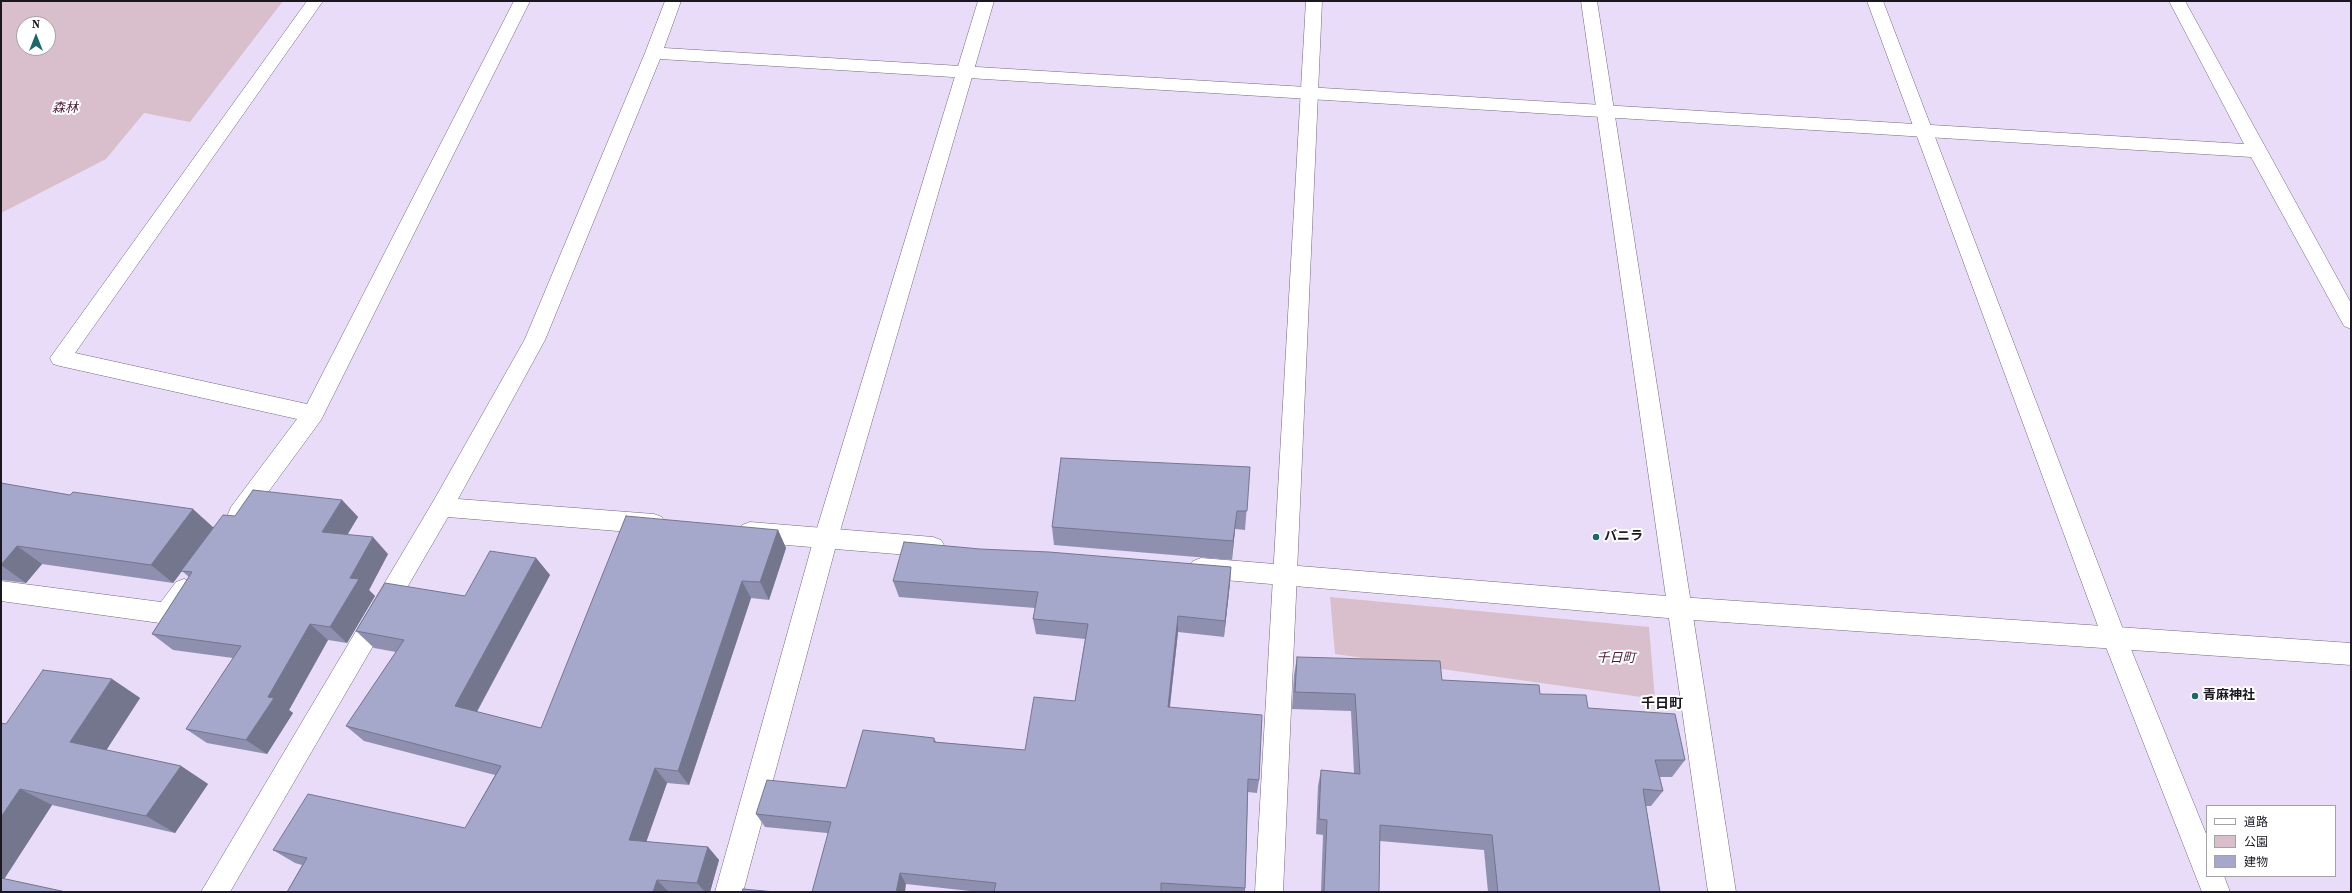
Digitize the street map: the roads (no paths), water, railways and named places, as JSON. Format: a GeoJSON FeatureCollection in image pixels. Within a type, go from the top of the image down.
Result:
{"type":"FeatureCollection","features":[{"type":"Feature","properties":{"kind":"street"},"geometry":{"type":"LineString","coordinates":[[313,414],[60,358],[315,1]]}},
{"type":"Feature","properties":{"kind":"street"},"geometry":{"type":"LineString","coordinates":[[228,529],[313,414],[522,1]]}},
{"type":"Feature","properties":{"kind":"street"},"geometry":{"type":"LineString","coordinates":[[215,892],[442,507],[535,340],[654,53],[673,1]]}},
{"type":"Feature","properties":{"kind":"street"},"geometry":{"type":"LineString","coordinates":[[729,892],[826,538],[967,71],[986,1]]}},
{"type":"Feature","properties":{"kind":"street"},"geometry":{"type":"LineString","coordinates":[[1269,892],[1314,1]]}},
{"type":"Feature","properties":{"kind":"street"},"geometry":{"type":"LineString","coordinates":[[1589,1],[1722,892]]}},
{"type":"Feature","properties":{"kind":"street"},"geometry":{"type":"LineString","coordinates":[[1875,1],[1922,131],[2114,637],[2206,867]]}},
{"type":"Feature","properties":{"kind":"street"},"geometry":{"type":"LineString","coordinates":[[2177,1],[2257,151],[2351,321]]}},
{"type":"Feature","properties":{"kind":"street"},"geometry":{"type":"LineString","coordinates":[[654,53],[2257,151]]}},
{"type":"Feature","properties":{"kind":"street"},"geometry":{"type":"LineString","coordinates":[[442,507],[677,526]]}},
{"type":"Feature","properties":{"kind":"street"},"geometry":{"type":"LineString","coordinates":[[732,530],[952,548]]}},
{"type":"Feature","properties":{"kind":"street"},"geometry":{"type":"LineString","coordinates":[[1181,567],[1679,608],[2351,654]]}},
{"type":"Feature","properties":{"kind":"street"},"geometry":{"type":"LineString","coordinates":[[1,591],[167,613],[195,574]]}},
{"type":"Feature","properties":{"kind":"street"},"geometry":{"type":"LineString","coordinates":[[2210,877],[2216,892]]}},
{"type":"Feature","properties":{"kind":"place","name":"バニラ"},"geometry":{"type":"Point","coordinates":[1596,537]}},
{"type":"Feature","properties":{"kind":"place","name":"青麻神社"},"geometry":{"type":"Point","coordinates":[2195,696]}},
{"type":"Feature","properties":{"kind":"district","name":"千日町"},"geometry":{"type":"Point","coordinates":[1662,704]}},
{"type":"Feature","properties":{"kind":"park label","name":"森林"},"geometry":{"type":"Point","coordinates":[65,109]}}]}
